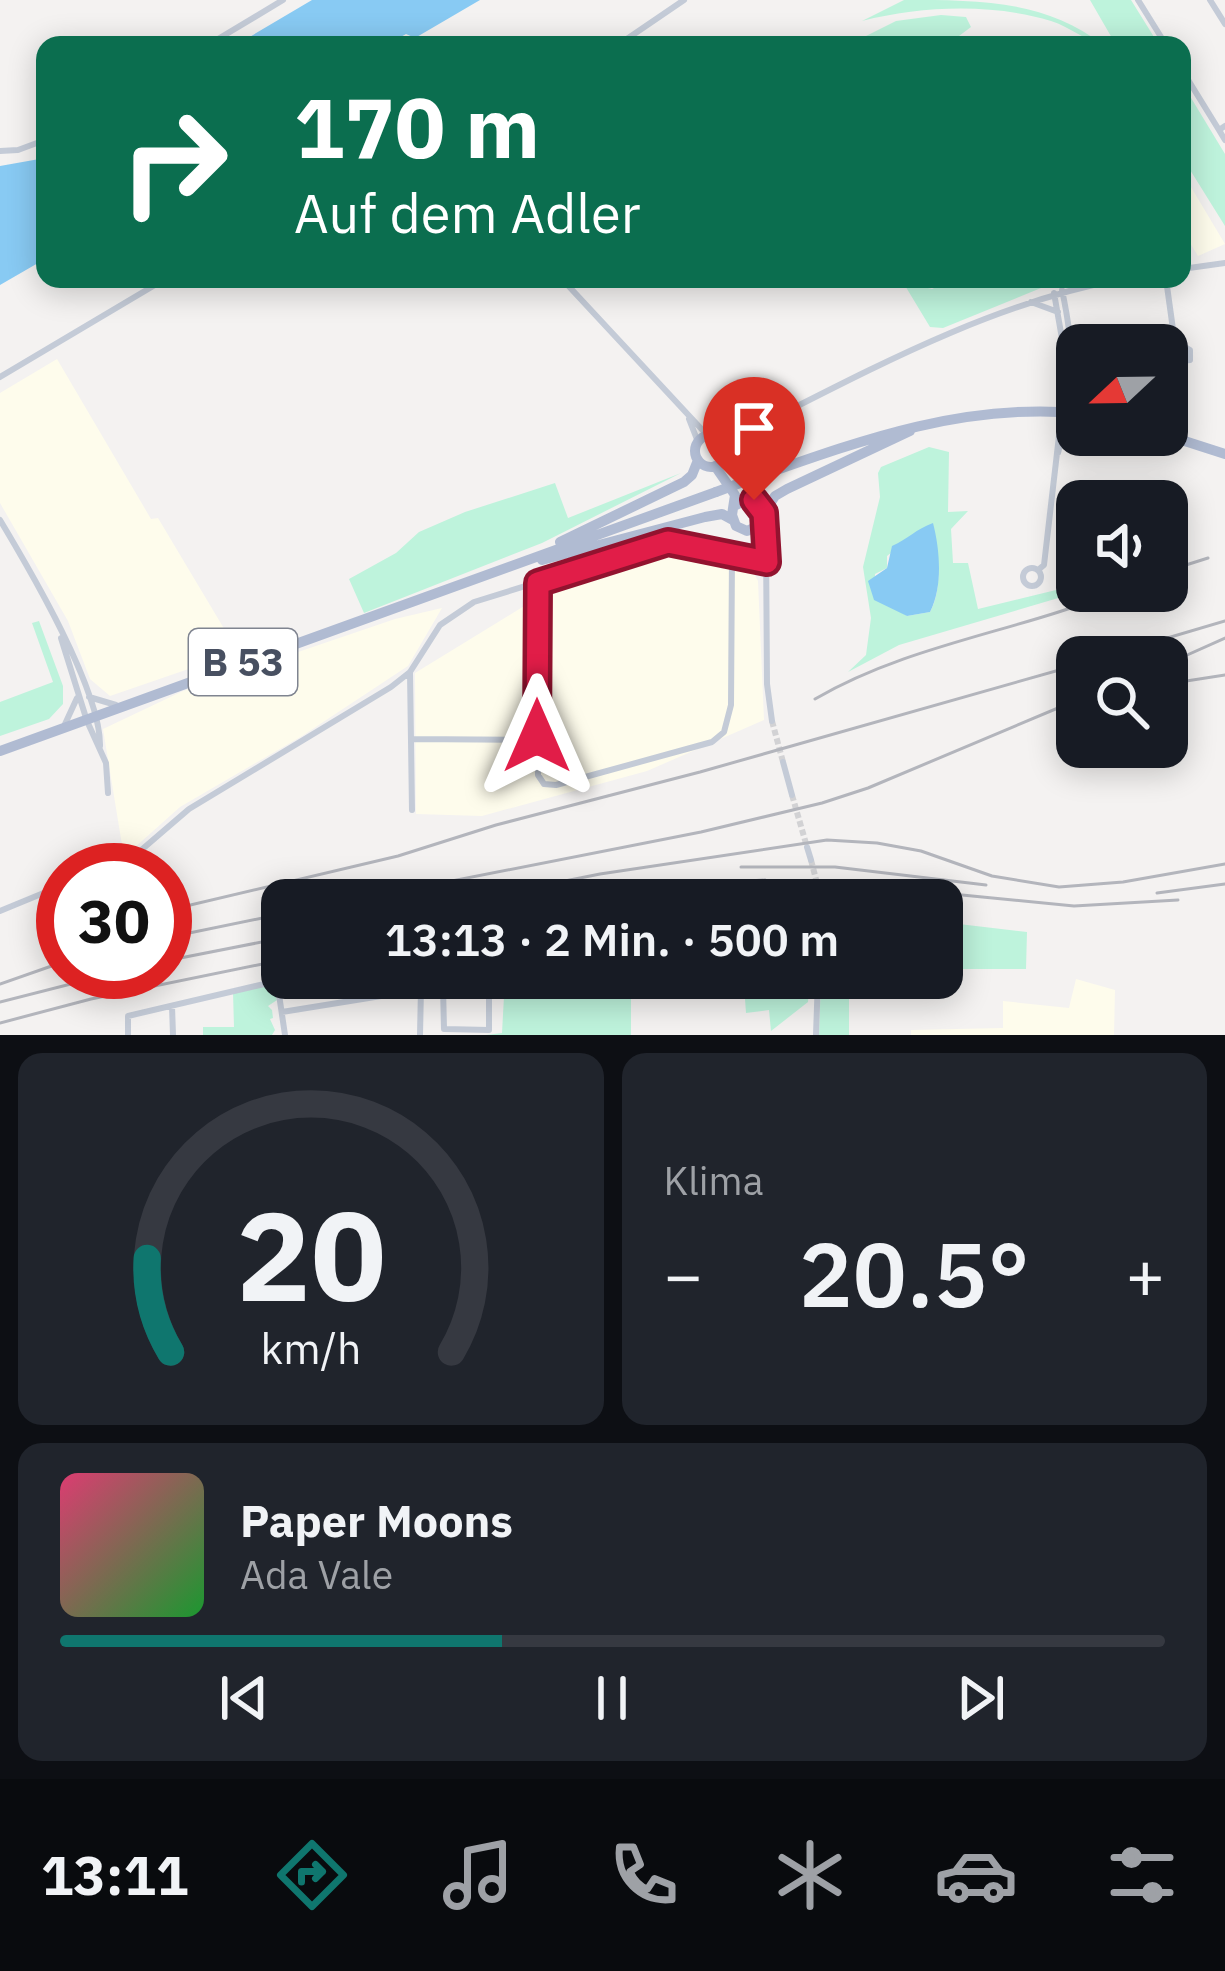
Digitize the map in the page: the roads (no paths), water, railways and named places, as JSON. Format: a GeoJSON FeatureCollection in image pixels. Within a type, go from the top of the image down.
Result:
{"type":"FeatureCollection","features":[{"type":"Feature","properties":{"kind":"main road","name":"B 53"},"geometry":{"type":"LineString","coordinates":[[0,751],[867,438],[931,421],[1056,412]]}},
{"type":"Feature","properties":{"kind":"main road"},"geometry":{"type":"LineString","coordinates":[[742,502],[733,520],[741,530],[760,522],[775,496],[787,489],[931,421]]}},
{"type":"Feature","properties":{"kind":"main road"},"geometry":{"type":"LineString","coordinates":[[722,458],[698,460],[702,439],[721,438],[722,458],[742,502]]}},
{"type":"Feature","properties":{"kind":"main road"},"geometry":{"type":"LineString","coordinates":[[1188,442],[1225,454]]}},
{"type":"Feature","properties":{"kind":"main road","name":"B 53"},"geometry":{"type":"LineString","coordinates":[[521,562],[684,482],[698,460]]}},
{"type":"Feature","properties":{"kind":"main road"},"geometry":{"type":"LineString","coordinates":[[742,502],[759,503],[760,522]]}},
{"type":"Feature","properties":{"kind":"main road","name":"B 53"},"geometry":{"type":"LineString","coordinates":[[521,562],[561,558],[705,517],[722,514],[733,520]]}},
{"type":"Feature","properties":{"kind":"street"},"geometry":{"type":"LineString","coordinates":[[223,36],[284,0]]}},
{"type":"Feature","properties":{"kind":"street"},"geometry":{"type":"LineString","coordinates":[[631,36],[684,0]]}},
{"type":"Feature","properties":{"kind":"street"},"geometry":{"type":"LineString","coordinates":[[1138,0],[1160,36]]}},
{"type":"Feature","properties":{"kind":"street"},"geometry":{"type":"LineString","coordinates":[[1211,0],[1225,24]]}},
{"type":"Feature","properties":{"kind":"street"},"geometry":{"type":"LineString","coordinates":[[1191,83],[1225,140]]}},
{"type":"Feature","properties":{"kind":"street"},"geometry":{"type":"LineString","coordinates":[[0,151],[36,143]]}},
{"type":"Feature","properties":{"kind":"street"},"geometry":{"type":"LineString","coordinates":[[1191,268],[1224,263]]}},
{"type":"Feature","properties":{"kind":"street"},"geometry":{"type":"LineString","coordinates":[[0,377],[150,288]]}},
{"type":"Feature","properties":{"kind":"street"},"geometry":{"type":"LineString","coordinates":[[570,288],[688,416],[702,439]]}},
{"type":"Feature","properties":{"kind":"street"},"geometry":{"type":"LineString","coordinates":[[721,438],[754,428],[966,326],[1028,301],[1077,288]]}},
{"type":"Feature","properties":{"kind":"street"},"geometry":{"type":"LineString","coordinates":[[1167,288],[1173,324]]}},
{"type":"Feature","properties":{"kind":"street"},"geometry":{"type":"LineString","coordinates":[[1058,292],[1060,324]]}},
{"type":"Feature","properties":{"kind":"street"},"geometry":{"type":"LineString","coordinates":[[1058,292],[1066,324]]}},
{"type":"Feature","properties":{"kind":"street"},"geometry":{"type":"LineString","coordinates":[[1028,301],[1058,313]]}},
{"type":"Feature","properties":{"kind":"street"},"geometry":{"type":"LineString","coordinates":[[1030,411],[1050,422],[1056,431]]}},
{"type":"Feature","properties":{"kind":"street"},"geometry":{"type":"LineString","coordinates":[[722,458],[754,428]]}},
{"type":"Feature","properties":{"kind":"street"},"geometry":{"type":"LineString","coordinates":[[1038,570],[1043,565],[1056,443]]}},
{"type":"Feature","properties":{"kind":"street"},"geometry":{"type":"LineString","coordinates":[[1053,474],[1058,456]]}},
{"type":"Feature","properties":{"kind":"street"},"geometry":{"type":"LineString","coordinates":[[0,520],[61,634],[110,779],[108,793]]}},
{"type":"Feature","properties":{"kind":"street"},"geometry":{"type":"LineString","coordinates":[[760,522],[767,562],[767,684],[772,721]]}},
{"type":"Feature","properties":{"kind":"street"},"geometry":{"type":"LineString","coordinates":[[149,843],[189,809],[410,672],[440,625],[474,602],[668,542],[767,562]]}},
{"type":"Feature","properties":{"kind":"street"},"geometry":{"type":"LineString","coordinates":[[538,583],[538,775],[550,785],[712,742],[724,732],[731,705],[732,556]]}},
{"type":"Feature","properties":{"kind":"street"},"geometry":{"type":"LineString","coordinates":[[410,672],[412,810]]}},
{"type":"Feature","properties":{"kind":"street"},"geometry":{"type":"LineString","coordinates":[[82,694],[100,703],[125,706]]}},
{"type":"Feature","properties":{"kind":"street"},"geometry":{"type":"LineString","coordinates":[[59,730],[82,694]]}},
{"type":"Feature","properties":{"kind":"street"},"geometry":{"type":"LineString","coordinates":[[411,740],[538,740]]}},
{"type":"Feature","properties":{"kind":"street"},"geometry":{"type":"LineString","coordinates":[[783,762],[792,795]]}},
{"type":"Feature","properties":{"kind":"street"},"geometry":{"type":"LineString","coordinates":[[807,847],[811,860]]}},
{"type":"Feature","properties":{"kind":"street"},"geometry":{"type":"LineString","coordinates":[[0,911],[36,896]]}},
{"type":"Feature","properties":{"kind":"street"},"geometry":{"type":"LineString","coordinates":[[128,1035],[128,1016],[277,981],[285,1035]]}},
{"type":"Feature","properties":{"kind":"street"},"geometry":{"type":"LineString","coordinates":[[282,1012],[357,999]]}},
{"type":"Feature","properties":{"kind":"street"},"geometry":{"type":"LineString","coordinates":[[420,1035],[421,999]]}},
{"type":"Feature","properties":{"kind":"street"},"geometry":{"type":"LineString","coordinates":[[443,999],[443,1027],[466,1032],[491,1027],[491,999]]}},
{"type":"Feature","properties":{"kind":"street"},"geometry":{"type":"LineString","coordinates":[[816,1035],[817,999]]}},
{"type":"Feature","properties":{"kind":"street"},"geometry":{"type":"LineString","coordinates":[[172,1006],[173,1035]]}},
{"type":"Feature","properties":{"kind":"water"},"geometry":{"type":"Polygon","coordinates":[[[312,0],[480,0],[418,36],[251,36],[312,0]]]}},
{"type":"Feature","properties":{"kind":"water"},"geometry":{"type":"Polygon","coordinates":[[[36,160],[36,264],[0,285],[0,166],[36,160]]]}},
{"type":"Feature","properties":{"kind":"water"},"geometry":{"type":"Polygon","coordinates":[[[933,523],[939,568],[930,612],[907,616],[874,600],[868,581],[887,568],[892,546],[933,523]]]}},
{"type":"Feature","properties":{"kind":"tunnel"},"geometry":{"type":"LineString","coordinates":[[772,721],[783,762]]}},
{"type":"Feature","properties":{"kind":"tunnel"},"geometry":{"type":"LineString","coordinates":[[792,795],[807,847]]}},
{"type":"Feature","properties":{"kind":"tunnel"},"geometry":{"type":"LineString","coordinates":[[811,860],[816,879]]}},
{"type":"Feature","properties":{"kind":"railway"},"geometry":{"type":"LineString","coordinates":[[1188,564],[1208,558]]}},
{"type":"Feature","properties":{"kind":"railway"},"geometry":{"type":"LineString","coordinates":[[815,699],[926,651],[1056,612]]}},
{"type":"Feature","properties":{"kind":"railway"},"geometry":{"type":"LineString","coordinates":[[1174,636],[1225,621]]}},
{"type":"Feature","properties":{"kind":"railway"},"geometry":{"type":"LineString","coordinates":[[1188,655],[1225,638]]}},
{"type":"Feature","properties":{"kind":"railway"},"geometry":{"type":"LineString","coordinates":[[192,905],[398,856],[1056,671]]}},
{"type":"Feature","properties":{"kind":"railway"},"geometry":{"type":"LineString","coordinates":[[1188,681],[1225,675]]}},
{"type":"Feature","properties":{"kind":"railway"},"geometry":{"type":"LineString","coordinates":[[462,879],[822,803],[1056,709]]}},
{"type":"Feature","properties":{"kind":"railway"},"geometry":{"type":"LineString","coordinates":[[575,879],[827,840],[921,851],[992,876],[1059,887],[1123,882],[1225,864]]}},
{"type":"Feature","properties":{"kind":"railway"},"geometry":{"type":"LineString","coordinates":[[741,867],[835,867],[986,885]]}},
{"type":"Feature","properties":{"kind":"railway"},"geometry":{"type":"LineString","coordinates":[[1157,893],[1225,884]]}},
{"type":"Feature","properties":{"kind":"railway"},"geometry":{"type":"LineString","coordinates":[[963,895],[1074,906],[1178,900]]}},
{"type":"Feature","properties":{"kind":"railway"},"geometry":{"type":"LineString","coordinates":[[192,932],[261,918]]}},
{"type":"Feature","properties":{"kind":"railway"},"geometry":{"type":"LineString","coordinates":[[192,956],[261,942]]}},
{"type":"Feature","properties":{"kind":"railway"},"geometry":{"type":"LineString","coordinates":[[0,1023],[261,964]]}},
{"type":"Feature","properties":{"kind":"railway"},"geometry":{"type":"LineString","coordinates":[[0,984],[36,971]]}},
{"type":"Feature","properties":{"kind":"railway"},"geometry":{"type":"LineString","coordinates":[[0,1002],[36,993]]}}]}
